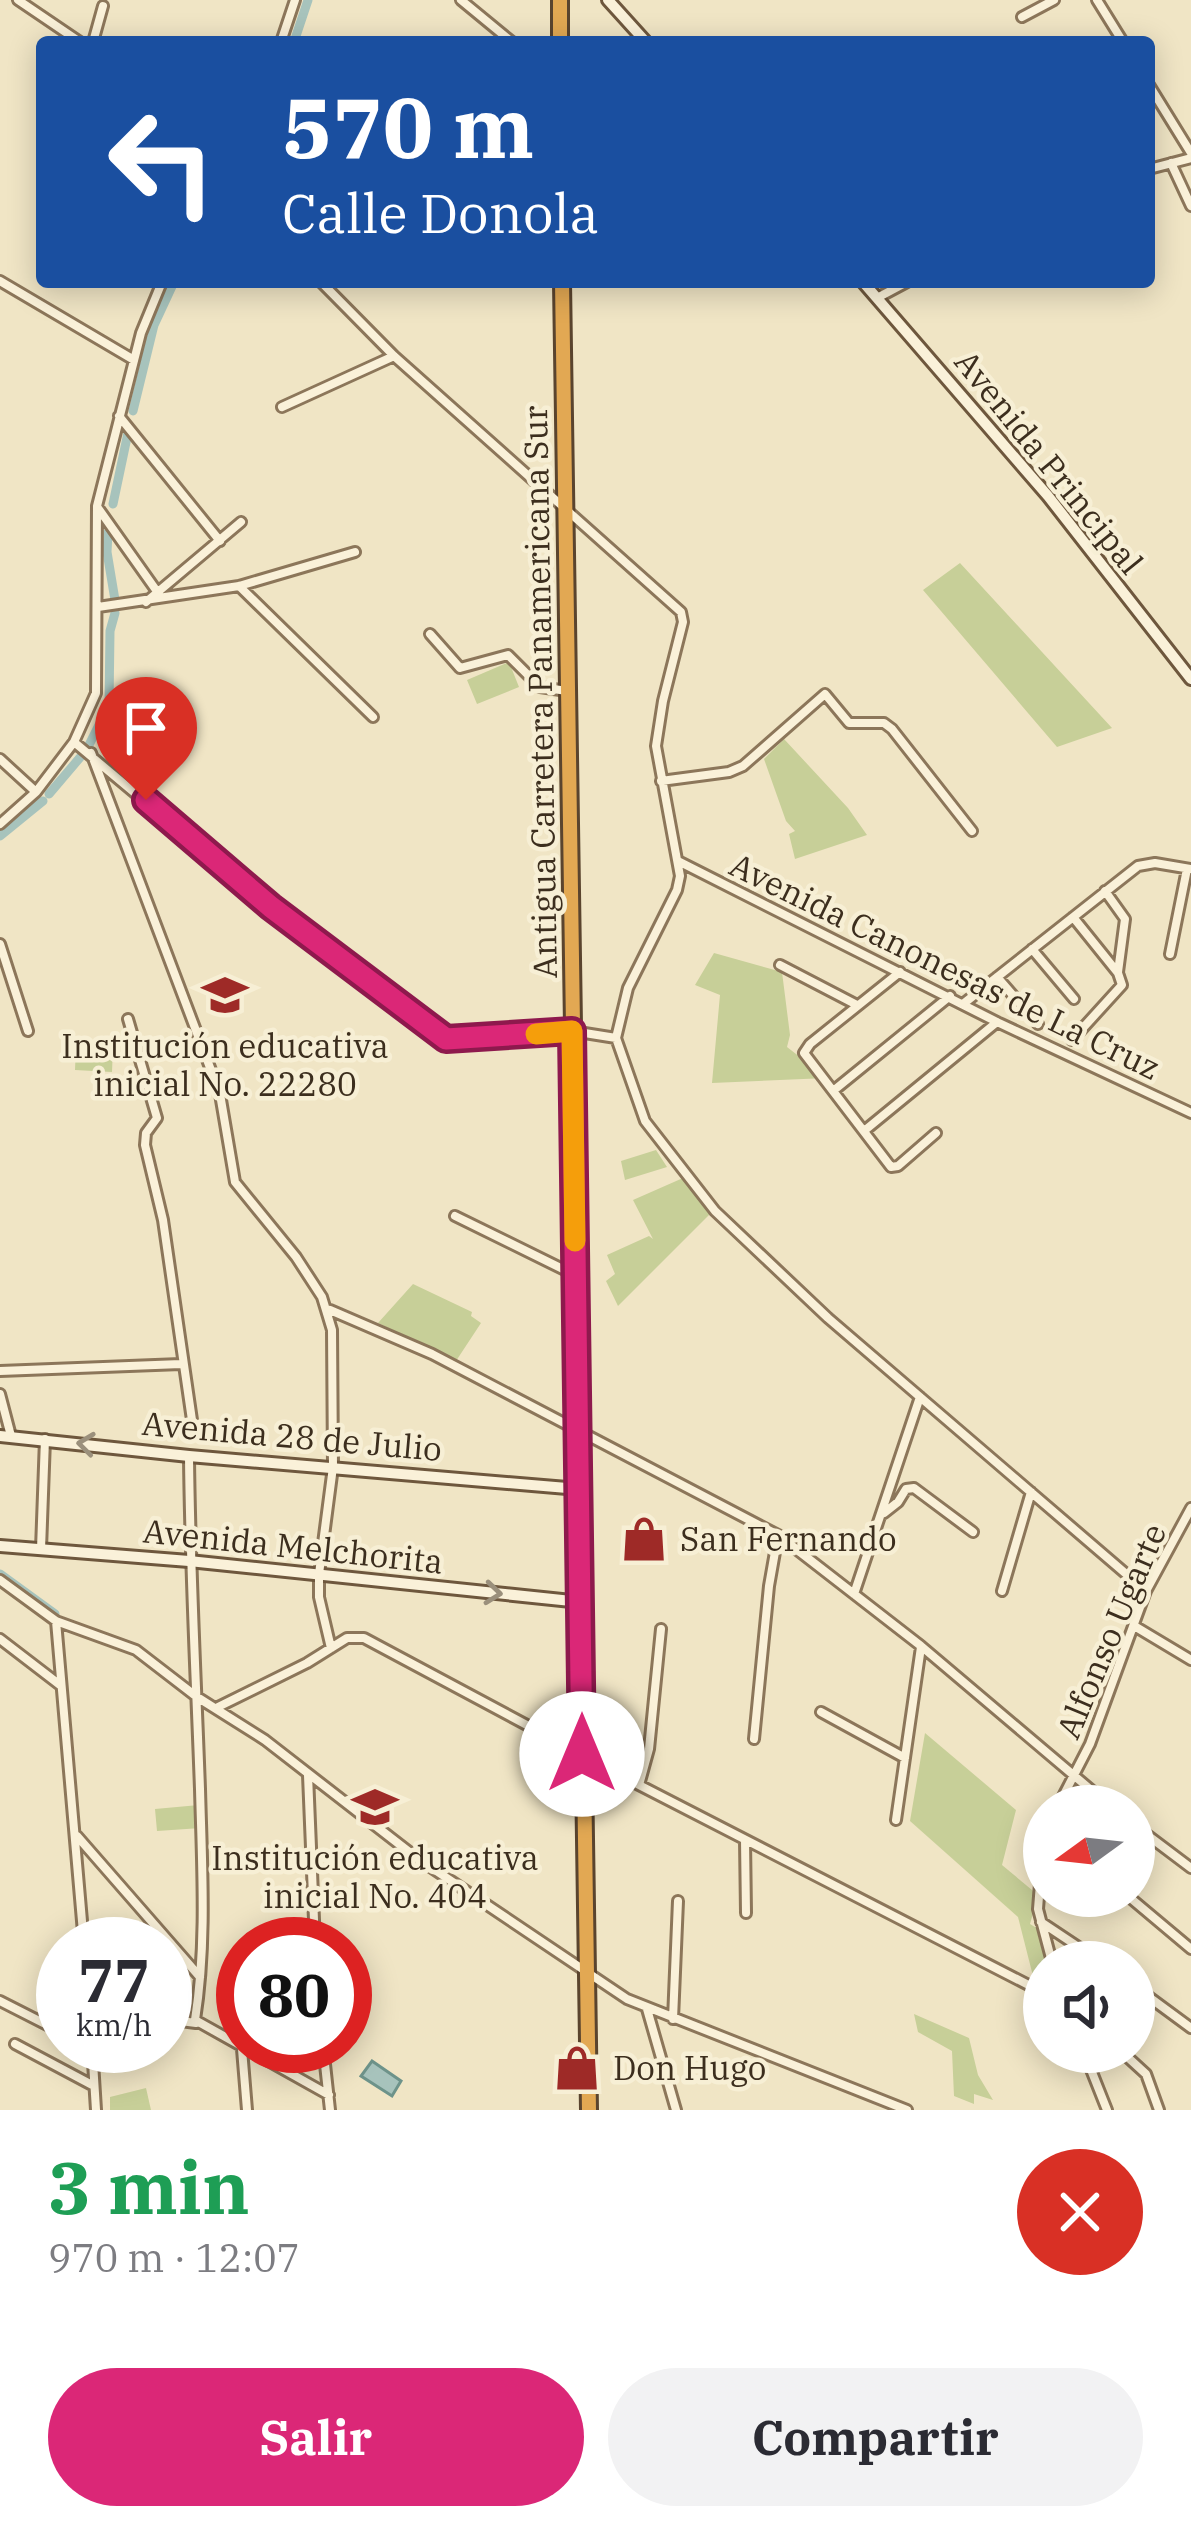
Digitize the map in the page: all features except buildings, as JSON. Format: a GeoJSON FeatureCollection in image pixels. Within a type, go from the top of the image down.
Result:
{"type":"FeatureCollection","features":[{"type":"Feature","properties":{"kind":"highway"},"geometry":{"type":"LineString","coordinates":[[560,0],[560,36]]}},
{"type":"Feature","properties":{"kind":"highway","name":"Antigua Carretera Panamericana Sur"},"geometry":{"type":"LineString","coordinates":[[562,288],[589,2110]]}},
{"type":"Feature","properties":{"kind":"main road"},"geometry":{"type":"LineString","coordinates":[[608,0],[641,36]]}},
{"type":"Feature","properties":{"kind":"main road","name":"Avenida Principal"},"geometry":{"type":"LineString","coordinates":[[868,288],[1048,496],[1191,679]]}},
{"type":"Feature","properties":{"kind":"main road","name":"Avenida 28 de Julio"},"geometry":{"type":"LineString","coordinates":[[6,1436],[579,1489]]}},
{"type":"Feature","properties":{"kind":"main road","name":"Avenida Melchorita"},"geometry":{"type":"LineString","coordinates":[[0,1546],[581,1602]]}},
{"type":"Feature","properties":{"kind":"street"},"geometry":{"type":"LineString","coordinates":[[18,0],[71,36]]}},
{"type":"Feature","properties":{"kind":"street"},"geometry":{"type":"LineString","coordinates":[[283,36],[295,0]]}},
{"type":"Feature","properties":{"kind":"street"},"geometry":{"type":"LineString","coordinates":[[460,0],[505,36]]}},
{"type":"Feature","properties":{"kind":"street"},"geometry":{"type":"LineString","coordinates":[[1022,16],[1054,0]]}},
{"type":"Feature","properties":{"kind":"street"},"geometry":{"type":"LineString","coordinates":[[1096,0],[1119,36]]}},
{"type":"Feature","properties":{"kind":"street"},"geometry":{"type":"LineString","coordinates":[[95,36],[104,6]]}},
{"type":"Feature","properties":{"kind":"street"},"geometry":{"type":"LineString","coordinates":[[52,24],[52,36]]}},
{"type":"Feature","properties":{"kind":"street"},"geometry":{"type":"LineString","coordinates":[[1155,95],[1191,155],[1155,167]]}},
{"type":"Feature","properties":{"kind":"street"},"geometry":{"type":"LineString","coordinates":[[1171,163],[1191,206]]}},
{"type":"Feature","properties":{"kind":"street"},"geometry":{"type":"LineString","coordinates":[[0,280],[134,360]]}},
{"type":"Feature","properties":{"kind":"street"},"geometry":{"type":"LineString","coordinates":[[0,824],[36,792],[74,742],[96,693],[97,506],[134,360],[160,288]]}},
{"type":"Feature","properties":{"kind":"street"},"geometry":{"type":"LineString","coordinates":[[327,288],[394,356],[681,612],[683,622],[656,746],[677,860],[677,890],[628,988],[616,1038],[645,1121],[715,1210],[828,1318],[1146,1592]]}},
{"type":"Feature","properties":{"kind":"street"},"geometry":{"type":"LineString","coordinates":[[877,298],[896,288]]}},
{"type":"Feature","properties":{"kind":"street"},"geometry":{"type":"LineString","coordinates":[[282,407],[394,356]]}},
{"type":"Feature","properties":{"kind":"street"},"geometry":{"type":"LineString","coordinates":[[119,416],[220,541]]}},
{"type":"Feature","properties":{"kind":"street"},"geometry":{"type":"LineString","coordinates":[[97,506],[156,590]]}},
{"type":"Feature","properties":{"kind":"street"},"geometry":{"type":"LineString","coordinates":[[146,602],[241,522]]}},
{"type":"Feature","properties":{"kind":"street"},"geometry":{"type":"LineString","coordinates":[[98,607],[239,586],[355,552]]}},
{"type":"Feature","properties":{"kind":"street"},"geometry":{"type":"LineString","coordinates":[[239,586],[373,717]]}},
{"type":"Feature","properties":{"kind":"street"},"geometry":{"type":"LineString","coordinates":[[430,634],[460,668],[508,655],[540,687],[567,692]]}},
{"type":"Feature","properties":{"kind":"street"},"geometry":{"type":"LineString","coordinates":[[662,781],[743,766],[824,694],[849,723],[879,722],[892,729],[972,831]]}},
{"type":"Feature","properties":{"kind":"street"},"geometry":{"type":"LineString","coordinates":[[74,742],[271,907],[446,1039],[572,1031],[616,1038]]}},
{"type":"Feature","properties":{"kind":"street"},"geometry":{"type":"LineString","coordinates":[[91,753],[220,1094],[235,1182],[296,1257],[328,1310],[333,1467],[319,1597],[332,1648]]}},
{"type":"Feature","properties":{"kind":"street"},"geometry":{"type":"LineString","coordinates":[[0,759],[36,792]]}},
{"type":"Feature","properties":{"kind":"street","name":"Avenida Canonesas de La Cruz"},"geometry":{"type":"LineString","coordinates":[[677,860],[1191,1113]]}},
{"type":"Feature","properties":{"kind":"street"},"geometry":{"type":"LineString","coordinates":[[963,1004],[1147,863],[1189,869],[1171,954]]}},
{"type":"Feature","properties":{"kind":"street"},"geometry":{"type":"LineString","coordinates":[[1072,1040],[1120,990],[1125,919],[1106,891]]}},
{"type":"Feature","properties":{"kind":"street"},"geometry":{"type":"LineString","coordinates":[[1072,917],[1118,973]]}},
{"type":"Feature","properties":{"kind":"street"},"geometry":{"type":"LineString","coordinates":[[0,944],[28,1030]]}},
{"type":"Feature","properties":{"kind":"street"},"geometry":{"type":"LineString","coordinates":[[1032,949],[1074,999]]}},
{"type":"Feature","properties":{"kind":"street"},"geometry":{"type":"LineString","coordinates":[[780,964],[857,1005]]}},
{"type":"Feature","properties":{"kind":"street"},"geometry":{"type":"LineString","coordinates":[[900,972],[805,1049],[806,1057],[893,1168],[936,1133]]}},
{"type":"Feature","properties":{"kind":"street"},"geometry":{"type":"LineString","coordinates":[[997,977],[1038,1024]]}},
{"type":"Feature","properties":{"kind":"street"},"geometry":{"type":"LineString","coordinates":[[833,1091],[950,996]]}},
{"type":"Feature","properties":{"kind":"street"},"geometry":{"type":"LineString","coordinates":[[128,1018],[158,1118],[146,1133],[145,1144],[163,1220],[193,1427]]}},
{"type":"Feature","properties":{"kind":"street"},"geometry":{"type":"LineString","coordinates":[[863,1131],[998,1022]]}},
{"type":"Feature","properties":{"kind":"street"},"geometry":{"type":"LineString","coordinates":[[455,1216],[575,1275]]}},
{"type":"Feature","properties":{"kind":"street"},"geometry":{"type":"LineString","coordinates":[[328,1310],[432,1354],[778,1535],[1088,1785]]}},
{"type":"Feature","properties":{"kind":"street"},"geometry":{"type":"LineString","coordinates":[[0,1371],[181,1364]]}},
{"type":"Feature","properties":{"kind":"street"},"geometry":{"type":"LineString","coordinates":[[0,1394],[6,1436]]}},
{"type":"Feature","properties":{"kind":"street"},"geometry":{"type":"LineString","coordinates":[[854,1594],[920,1397]]}},
{"type":"Feature","properties":{"kind":"street"},"geometry":{"type":"LineString","coordinates":[[41,1551],[46,1439]]}},
{"type":"Feature","properties":{"kind":"street"},"geometry":{"type":"LineString","coordinates":[[189,1456],[201,1978],[196,2023]]}},
{"type":"Feature","properties":{"kind":"street"},"geometry":{"type":"LineString","coordinates":[[883,1514],[906,1489],[914,1488],[973,1532]]}},
{"type":"Feature","properties":{"kind":"street"},"geometry":{"type":"LineString","coordinates":[[1002,1591],[1031,1492]]}},
{"type":"Feature","properties":{"kind":"street","name":"Alfonso Ugarte"},"geometry":{"type":"LineString","coordinates":[[1068,1785],[1136,1627],[1146,1592],[1191,1508]]}},
{"type":"Feature","properties":{"kind":"street"},"geometry":{"type":"LineString","coordinates":[[754,1739],[778,1535]]}},
{"type":"Feature","properties":{"kind":"street"},"geometry":{"type":"LineString","coordinates":[[0,1580],[56,1622],[136,1650],[417,1858],[647,2008],[907,2110]]}},
{"type":"Feature","properties":{"kind":"street"},"geometry":{"type":"LineString","coordinates":[[56,1622],[82,1917]]}},
{"type":"Feature","properties":{"kind":"street"},"geometry":{"type":"LineString","coordinates":[[1136,1627],[1191,1660]]}},
{"type":"Feature","properties":{"kind":"street"},"geometry":{"type":"LineString","coordinates":[[639,1785],[650,1749],[661,1629]]}},
{"type":"Feature","properties":{"kind":"street"},"geometry":{"type":"LineString","coordinates":[[218,1707],[347,1638],[364,1638],[1023,1982]]}},
{"type":"Feature","properties":{"kind":"street"},"geometry":{"type":"LineString","coordinates":[[0,1639],[60,1685]]}},
{"type":"Feature","properties":{"kind":"street"},"geometry":{"type":"LineString","coordinates":[[896,1820],[921,1646]]}},
{"type":"Feature","properties":{"kind":"street"},"geometry":{"type":"LineString","coordinates":[[820,1712],[905,1758]]}},
{"type":"Feature","properties":{"kind":"street"},"geometry":{"type":"LineString","coordinates":[[308,1775],[314,1917]]}},
{"type":"Feature","properties":{"kind":"street"},"geometry":{"type":"LineString","coordinates":[[77,1837],[201,1978]]}},
{"type":"Feature","properties":{"kind":"street"},"geometry":{"type":"LineString","coordinates":[[746,1840],[746,1913]]}},
{"type":"Feature","properties":{"kind":"street"},"geometry":{"type":"LineString","coordinates":[[1155,1841],[1191,1868]]}},
{"type":"Feature","properties":{"kind":"street"},"geometry":{"type":"LineString","coordinates":[[674,2019],[678,1901]]}},
{"type":"Feature","properties":{"kind":"street"},"geometry":{"type":"LineString","coordinates":[[1040,1917],[1046,1941]]}},
{"type":"Feature","properties":{"kind":"street"},"geometry":{"type":"LineString","coordinates":[[1153,1917],[1191,1949]]}},
{"type":"Feature","properties":{"kind":"street"},"geometry":{"type":"LineString","coordinates":[[1040,1921],[1070,1941]]}},
{"type":"Feature","properties":{"kind":"street"},"geometry":{"type":"LineString","coordinates":[[0,2001],[36,2019]]}},
{"type":"Feature","properties":{"kind":"street"},"geometry":{"type":"LineString","coordinates":[[1155,2001],[1191,2028]]}},
{"type":"Feature","properties":{"kind":"street"},"geometry":{"type":"LineString","coordinates":[[647,2008],[676,2110]]}},
{"type":"Feature","properties":{"kind":"street"},"geometry":{"type":"LineString","coordinates":[[192,2022],[216,2034]]}},
{"type":"Feature","properties":{"kind":"street"},"geometry":{"type":"LineString","coordinates":[[15,2044],[94,2086]]}},
{"type":"Feature","properties":{"kind":"street"},"geometry":{"type":"LineString","coordinates":[[93,2073],[96,2110]]}},
{"type":"Feature","properties":{"kind":"street"},"geometry":{"type":"LineString","coordinates":[[244,2073],[247,2110]]}},
{"type":"Feature","properties":{"kind":"street"},"geometry":{"type":"LineString","coordinates":[[288,2073],[329,2095]]}},
{"type":"Feature","properties":{"kind":"street"},"geometry":{"type":"LineString","coordinates":[[326,2073],[330,2110]]}},
{"type":"Feature","properties":{"kind":"street"},"geometry":{"type":"LineString","coordinates":[[1092,2073],[1106,2110]]}},
{"type":"Feature","properties":{"kind":"street"},"geometry":{"type":"LineString","coordinates":[[1144,2073],[1159,2110]]}},
{"type":"Feature","properties":{"kind":"green space"},"geometry":{"type":"Polygon","coordinates":[[[960,563],[1112,728],[1057,747],[923,590],[960,563]]]}},
{"type":"Feature","properties":{"kind":"green space"},"geometry":{"type":"Polygon","coordinates":[[[509,662],[519,687],[477,704],[467,680],[509,662]]]}},
{"type":"Feature","properties":{"kind":"green space"},"geometry":{"type":"Polygon","coordinates":[[[784,739],[867,835],[795,859],[789,834],[795,831],[786,821],[764,759],[784,739]]]}},
{"type":"Feature","properties":{"kind":"green space"},"geometry":{"type":"Polygon","coordinates":[[[714,953],[782,972],[790,1035],[787,1047],[827,1078],[712,1083],[720,995],[695,985],[714,953]]]}},
{"type":"Feature","properties":{"kind":"green space"},"geometry":{"type":"Polygon","coordinates":[[[76,1044],[113,1046],[112,1072],[75,1070],[76,1044]]]}},
{"type":"Feature","properties":{"kind":"green space"},"geometry":{"type":"Polygon","coordinates":[[[656,1150],[667,1167],[625,1180],[621,1161],[656,1150]]]}},
{"type":"Feature","properties":{"kind":"green space"},"geometry":{"type":"Polygon","coordinates":[[[683,1178],[711,1213],[618,1306],[606,1281],[615,1274],[607,1255],[649,1236],[653,1239],[633,1200],[683,1178]]]}},
{"type":"Feature","properties":{"kind":"green space"},"geometry":{"type":"Polygon","coordinates":[[[413,1284],[472,1312],[481,1323],[456,1361],[378,1323],[413,1284]]]}},
{"type":"Feature","properties":{"kind":"green space"},"geometry":{"type":"Polygon","coordinates":[[[925,1733],[1016,1810],[1002,1865],[1023,1882],[1023,1917],[1032,1917],[1030,1924],[1045,1933],[1048,1941],[1024,1941],[1018,1917],[910,1821],[925,1733]]]}},
{"type":"Feature","properties":{"kind":"green space"},"geometry":{"type":"Polygon","coordinates":[[[199,1805],[201,1828],[157,1831],[155,1809],[199,1805]]]}},
{"type":"Feature","properties":{"kind":"green space"},"geometry":{"type":"Polygon","coordinates":[[[914,2014],[969,2038],[978,2075],[993,2100],[974,2094],[974,2104],[954,2096],[952,2051],[918,2032],[914,2014]]]}},
{"type":"Feature","properties":{"kind":"green space"},"geometry":{"type":"Polygon","coordinates":[[[146,2088],[151,2110],[110,2110],[110,2097],[146,2088]]]}},
{"type":"Feature","properties":{"kind":"water"},"geometry":{"type":"Polygon","coordinates":[[[372,2061],[401,2081],[392,2096],[361,2076],[372,2073],[372,2061]]]}},
{"type":"Feature","properties":{"kind":"waterway"},"geometry":{"type":"LineString","coordinates":[[296,36],[308,0]]}},
{"type":"Feature","properties":{"kind":"waterway"},"geometry":{"type":"LineString","coordinates":[[133,411],[154,325],[171,288]]}},
{"type":"Feature","properties":{"kind":"waterway"},"geometry":{"type":"LineString","coordinates":[[113,504],[129,428]]}},
{"type":"Feature","properties":{"kind":"waterway"},"geometry":{"type":"LineString","coordinates":[[108,532],[115,600]]}},
{"type":"Feature","properties":{"kind":"waterway"},"geometry":{"type":"LineString","coordinates":[[88,747],[109,705],[110,631],[115,613]]}},
{"type":"Feature","properties":{"kind":"waterway"},"geometry":{"type":"LineString","coordinates":[[49,794],[83,754]]}},
{"type":"Feature","properties":{"kind":"waterway"},"geometry":{"type":"LineString","coordinates":[[0,836],[43,801]]}},
{"type":"Feature","properties":{"kind":"waterway"},"geometry":{"type":"LineString","coordinates":[[0,1574],[55,1614]]}},
{"type":"Feature","properties":{"kind":"slow traffic"},"geometry":{"type":"LineString","coordinates":[[536,1034],[572,1031],[575,1241]]}},
{"type":"Feature","properties":{"kind":"place","name":"Institución educativa inicial No. 22280"},"geometry":{"type":"Point","coordinates":[225,995]}},
{"type":"Feature","properties":{"kind":"place","name":"San Fernando"},"geometry":{"type":"Point","coordinates":[644,1539]}},
{"type":"Feature","properties":{"kind":"place","name":"Institución educativa inicial No. 404"},"geometry":{"type":"Point","coordinates":[375,1807]}},
{"type":"Feature","properties":{"kind":"place","name":"Don Hugo"},"geometry":{"type":"Point","coordinates":[577,2068]}},
{"type":"Feature","properties":{"kind":"route"},"geometry":{"type":"LineString","coordinates":[[146,800],[271,907],[446,1039],[572,1031],[582,1754]]}}]}
